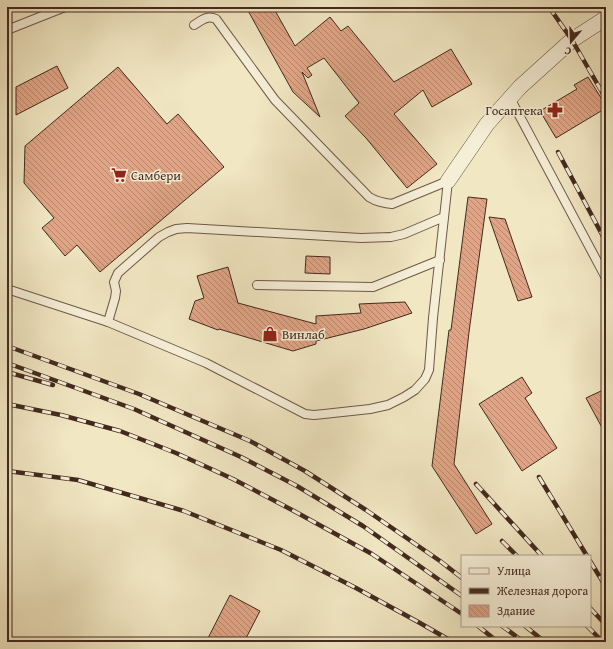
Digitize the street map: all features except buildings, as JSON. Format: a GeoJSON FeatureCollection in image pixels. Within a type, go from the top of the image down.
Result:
{"type":"FeatureCollection","features":[{"type":"Feature","properties":{"kind":"street"},"geometry":{"type":"LineString","coordinates":[[448,181],[487,124],[520,87],[572,40],[606,18]]}},
{"type":"Feature","properties":{"kind":"lane"},"geometry":{"type":"LineString","coordinates":[[7,30],[65,7]]}},
{"type":"Feature","properties":{"kind":"lane"},"geometry":{"type":"LineString","coordinates":[[7,289],[108,322],[206,363],[305,414],[314,415],[370,409],[388,405],[415,390],[426,379],[429,370],[433,318],[448,181],[392,204],[384,204],[376,201],[370,197],[276,100],[216,19],[208,17],[194,25]]}},
{"type":"Feature","properties":{"kind":"lane"},"geometry":{"type":"LineString","coordinates":[[510,98],[606,278]]}},
{"type":"Feature","properties":{"kind":"lane"},"geometry":{"type":"LineString","coordinates":[[108,322],[115,298],[116,291],[114,282],[118,273],[159,237],[176,229],[187,228],[361,238],[391,237],[404,234],[444,217]]}},
{"type":"Feature","properties":{"kind":"lane"},"geometry":{"type":"LineString","coordinates":[[257,285],[373,287],[440,260]]}},
{"type":"Feature","properties":{"kind":"railway"},"geometry":{"type":"LineString","coordinates":[[549,7],[572,40],[606,99]]}},
{"type":"Feature","properties":{"kind":"railway"},"geometry":{"type":"LineString","coordinates":[[558,152],[606,242]]}},
{"type":"Feature","properties":{"kind":"railway"},"geometry":{"type":"LineString","coordinates":[[7,346],[139,394],[250,441],[305,471],[366,510],[461,577]]}},
{"type":"Feature","properties":{"kind":"railway"},"geometry":{"type":"LineString","coordinates":[[7,363],[134,409],[241,457],[297,486],[363,526],[461,595]]}},
{"type":"Feature","properties":{"kind":"railway"},"geometry":{"type":"LineString","coordinates":[[7,372],[53,385]]}},
{"type":"Feature","properties":{"kind":"railway"},"geometry":{"type":"LineString","coordinates":[[7,404],[61,415],[120,431],[176,453],[233,479],[372,554],[461,613]]}},
{"type":"Feature","properties":{"kind":"railway"},"geometry":{"type":"LineString","coordinates":[[7,471],[78,480],[184,511],[281,550],[356,588],[453,642]]}},
{"type":"Feature","properties":{"kind":"railway"},"geometry":{"type":"LineString","coordinates":[[539,477],[586,555]]}},
{"type":"Feature","properties":{"kind":"railway"},"geometry":{"type":"LineString","coordinates":[[476,484],[541,555]]}},
{"type":"Feature","properties":{"kind":"railway"},"geometry":{"type":"LineString","coordinates":[[502,541],[516,555]]}},
{"type":"Feature","properties":{"kind":"railway"},"geometry":{"type":"LineString","coordinates":[[591,563],[606,587]]}},
{"type":"Feature","properties":{"kind":"railway"},"geometry":{"type":"LineString","coordinates":[[591,609],[606,625]]}},
{"type":"Feature","properties":{"kind":"railway"},"geometry":{"type":"LineString","coordinates":[[479,627],[498,642]]}},
{"type":"Feature","properties":{"kind":"railway"},"geometry":{"type":"LineString","coordinates":[[503,627],[524,642]]}},
{"type":"Feature","properties":{"kind":"railway"},"geometry":{"type":"LineString","coordinates":[[526,627],[545,642]]}},
{"type":"Feature","properties":{"kind":"railway"},"geometry":{"type":"LineString","coordinates":[[588,627],[603,642]]}},
{"type":"Feature","properties":{"kind":"place","name":"Госаптека"},"geometry":{"type":"Point","coordinates":[555,110]}},
{"type":"Feature","properties":{"kind":"place","name":"Самбери"},"geometry":{"type":"Point","coordinates":[119,175]}},
{"type":"Feature","properties":{"kind":"place","name":"Винлаб"},"geometry":{"type":"Point","coordinates":[270,334]}}]}
